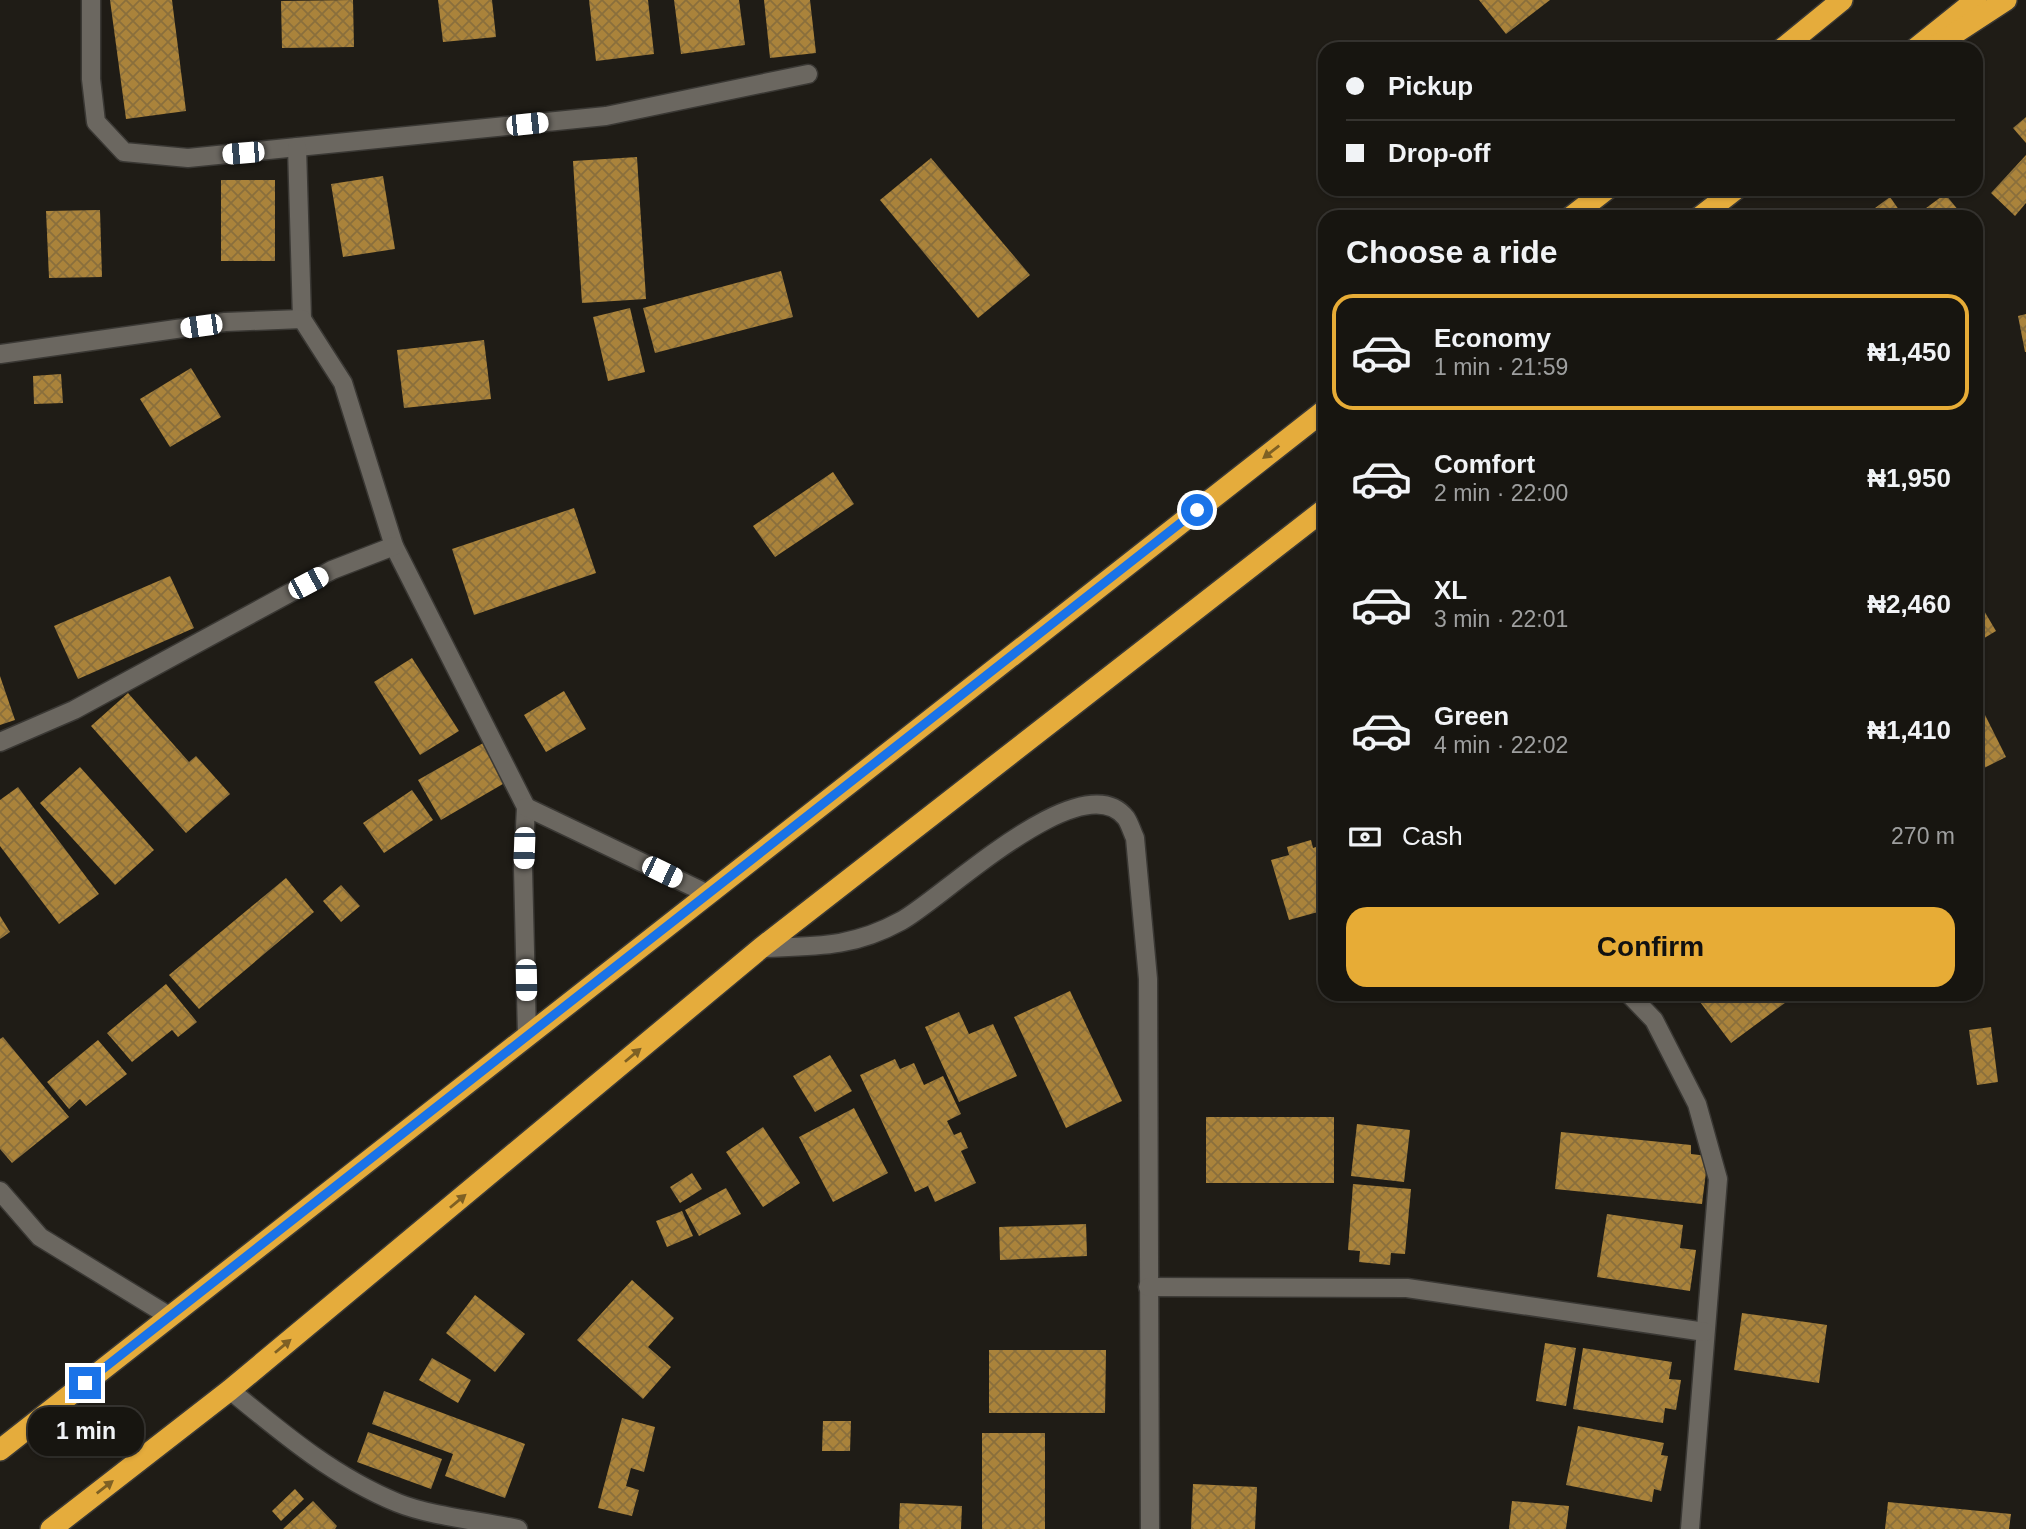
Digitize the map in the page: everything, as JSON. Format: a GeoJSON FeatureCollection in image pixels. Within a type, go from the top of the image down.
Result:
{"type":"FeatureCollection","features":[{"type":"Feature","properties":{"kind":"highway"},"geometry":{"type":"LineString","coordinates":[[1791,42],[1832,0]]}},
{"type":"Feature","properties":{"kind":"highway"},"geometry":{"type":"LineString","coordinates":[[1791,42],[1842,0]]}},
{"type":"Feature","properties":{"kind":"highway"},"geometry":{"type":"LineString","coordinates":[[1923,42],[1976,0]]}},
{"type":"Feature","properties":{"kind":"highway"},"geometry":{"type":"LineString","coordinates":[[1942,42],[2006,0]]}},
{"type":"Feature","properties":{"kind":"highway"},"geometry":{"type":"LineString","coordinates":[[1580,210],[1598,196]]}},
{"type":"Feature","properties":{"kind":"highway"},"geometry":{"type":"LineString","coordinates":[[1709,210],[1727,196]]}},
{"type":"Feature","properties":{"kind":"highway"},"geometry":{"type":"LineString","coordinates":[[0,1450],[1318,415]]}},
{"type":"Feature","properties":{"kind":"highway"},"geometry":{"type":"LineString","coordinates":[[51,1529],[230,1390],[761,948],[1318,514]]}},
{"type":"Feature","properties":{"kind":"street"},"geometry":{"type":"LineString","coordinates":[[91,0],[91,79],[96,122],[124,152],[188,158],[606,116],[808,74]]}},
{"type":"Feature","properties":{"kind":"street"},"geometry":{"type":"LineString","coordinates":[[298,148],[302,319],[343,383],[394,546],[526,807],[523,868],[527,1035]]}},
{"type":"Feature","properties":{"kind":"street"},"geometry":{"type":"LineString","coordinates":[[0,354],[225,322],[302,319]]}},
{"type":"Feature","properties":{"kind":"street"},"geometry":{"type":"LineString","coordinates":[[0,741],[74,710],[332,570],[394,546]]}},
{"type":"Feature","properties":{"kind":"street"},"geometry":{"type":"LineString","coordinates":[[526,807],[708,894]]}},
{"type":"Feature","properties":{"kind":"street"},"geometry":{"type":"LineString","coordinates":[[761,948],[846,944],[902,921],[1011,840],[1068,808],[1105,807],[1125,817],[1135,838],[1148,979],[1150,1529]]}},
{"type":"Feature","properties":{"kind":"street"},"geometry":{"type":"LineString","coordinates":[[1636,1001],[1654,1020],[1697,1104],[1718,1179],[1690,1529]]}},
{"type":"Feature","properties":{"kind":"street"},"geometry":{"type":"LineString","coordinates":[[0,1191],[40,1237],[169,1316]]}},
{"type":"Feature","properties":{"kind":"street"},"geometry":{"type":"LineString","coordinates":[[1148,1287],[1407,1288],[1705,1332]]}},
{"type":"Feature","properties":{"kind":"street"},"geometry":{"type":"LineString","coordinates":[[230,1390],[293,1442],[345,1478],[400,1504],[518,1529]]}},
{"type":"Feature","properties":{"kind":"building"},"geometry":{"type":"Polygon","coordinates":[[[110,0],[172,0],[186,111],[126,119],[110,0]]]}},
{"type":"Feature","properties":{"kind":"building"},"geometry":{"type":"Polygon","coordinates":[[[353,0],[354,47],[282,48],[281,1],[353,0]]]}},
{"type":"Feature","properties":{"kind":"building"},"geometry":{"type":"Polygon","coordinates":[[[438,0],[492,0],[496,37],[443,42],[438,0]]]}},
{"type":"Feature","properties":{"kind":"building"},"geometry":{"type":"Polygon","coordinates":[[[589,0],[648,0],[654,54],[596,61],[589,0]]]}},
{"type":"Feature","properties":{"kind":"building"},"geometry":{"type":"Polygon","coordinates":[[[674,0],[739,0],[745,45],[681,54],[674,0]]]}},
{"type":"Feature","properties":{"kind":"building"},"geometry":{"type":"Polygon","coordinates":[[[764,0],[810,0],[816,53],[770,58],[764,0]]]}},
{"type":"Feature","properties":{"kind":"building"},"geometry":{"type":"Polygon","coordinates":[[[1479,0],[1550,0],[1506,34],[1479,0]]]}},
{"type":"Feature","properties":{"kind":"building"},"geometry":{"type":"Polygon","coordinates":[[[2026,117],[2026,143],[2013,128],[2026,117]]]}},
{"type":"Feature","properties":{"kind":"building"},"geometry":{"type":"Polygon","coordinates":[[[2026,155],[2026,203],[2015,216],[1991,193],[2026,155]]]}},
{"type":"Feature","properties":{"kind":"building"},"geometry":{"type":"Polygon","coordinates":[[[637,157],[646,299],[582,303],[573,161],[637,157]]]}},
{"type":"Feature","properties":{"kind":"building"},"geometry":{"type":"Polygon","coordinates":[[[931,158],[1030,275],[978,318],[880,200],[931,158]]]}},
{"type":"Feature","properties":{"kind":"building"},"geometry":{"type":"Polygon","coordinates":[[[383,176],[395,249],[343,257],[331,184],[383,176]]]}},
{"type":"Feature","properties":{"kind":"building"},"geometry":{"type":"Polygon","coordinates":[[[221,180],[275,180],[275,261],[221,261],[221,180]]]}},
{"type":"Feature","properties":{"kind":"building"},"geometry":{"type":"Polygon","coordinates":[[[1942,196],[1947,196],[1958,210],[1923,210],[1942,196]]]}},
{"type":"Feature","properties":{"kind":"building"},"geometry":{"type":"Polygon","coordinates":[[[1890,197],[1899,210],[1872,210],[1890,197]]]}},
{"type":"Feature","properties":{"kind":"building"},"geometry":{"type":"Polygon","coordinates":[[[100,210],[102,277],[49,278],[46,211],[100,210]]]}},
{"type":"Feature","properties":{"kind":"building"},"geometry":{"type":"Polygon","coordinates":[[[781,271],[793,317],[655,353],[643,308],[781,271]]]}},
{"type":"Feature","properties":{"kind":"building"},"geometry":{"type":"Polygon","coordinates":[[[630,308],[645,372],[608,381],[593,317],[630,308]]]}},
{"type":"Feature","properties":{"kind":"building"},"geometry":{"type":"Polygon","coordinates":[[[2026,314],[2026,352],[2025,352],[2018,316],[2026,314]]]}},
{"type":"Feature","properties":{"kind":"building"},"geometry":{"type":"Polygon","coordinates":[[[484,340],[491,399],[404,408],[397,350],[484,340]]]}},
{"type":"Feature","properties":{"kind":"building"},"geometry":{"type":"Polygon","coordinates":[[[191,368],[221,417],[170,447],[140,399],[191,368]]]}},
{"type":"Feature","properties":{"kind":"building"},"geometry":{"type":"Polygon","coordinates":[[[61,374],[63,403],[34,404],[33,376],[61,374]]]}},
{"type":"Feature","properties":{"kind":"building"},"geometry":{"type":"Polygon","coordinates":[[[833,472],[854,504],[775,557],[753,526],[833,472]]]}},
{"type":"Feature","properties":{"kind":"building"},"geometry":{"type":"Polygon","coordinates":[[[574,508],[596,573],[474,615],[452,549],[574,508]]]}},
{"type":"Feature","properties":{"kind":"building"},"geometry":{"type":"Polygon","coordinates":[[[170,576],[194,628],[78,679],[54,626],[170,576]]]}},
{"type":"Feature","properties":{"kind":"building"},"geometry":{"type":"Polygon","coordinates":[[[1983,609],[1996,631],[1983,639],[1983,609]]]}},
{"type":"Feature","properties":{"kind":"building"},"geometry":{"type":"Polygon","coordinates":[[[412,658],[459,731],[420,755],[374,682],[412,658]]]}},
{"type":"Feature","properties":{"kind":"building"},"geometry":{"type":"Polygon","coordinates":[[[0,676],[15,720],[0,725],[0,676]]]}},
{"type":"Feature","properties":{"kind":"building"},"geometry":{"type":"Polygon","coordinates":[[[564,691],[586,729],[546,752],[524,715],[564,691]]]}},
{"type":"Feature","properties":{"kind":"building"},"geometry":{"type":"Polygon","coordinates":[[[128,693],[189,762],[196,756],[230,794],[186,833],[91,726],[128,693]]]}},
{"type":"Feature","properties":{"kind":"building"},"geometry":{"type":"Polygon","coordinates":[[[1983,711],[2006,757],[1983,768],[1983,711]]]}},
{"type":"Feature","properties":{"kind":"building"},"geometry":{"type":"Polygon","coordinates":[[[485,742],[508,781],[441,820],[418,780],[485,742]]]}},
{"type":"Feature","properties":{"kind":"building"},"geometry":{"type":"Polygon","coordinates":[[[80,767],[154,850],[115,885],[40,803],[80,767]]]}},
{"type":"Feature","properties":{"kind":"building"},"geometry":{"type":"Polygon","coordinates":[[[18,787],[99,894],[59,924],[0,846],[0,800],[18,787]]]}},
{"type":"Feature","properties":{"kind":"building"},"geometry":{"type":"Polygon","coordinates":[[[412,790],[433,820],[384,853],[363,823],[412,790]]]}},
{"type":"Feature","properties":{"kind":"building"},"geometry":{"type":"Polygon","coordinates":[[[1311,840],[1313,848],[1318,846],[1318,912],[1289,920],[1271,860],[1289,855],[1287,847],[1311,840]]]}},
{"type":"Feature","properties":{"kind":"building"},"geometry":{"type":"Polygon","coordinates":[[[286,878],[314,912],[199,1009],[169,975],[286,878]]]}},
{"type":"Feature","properties":{"kind":"building"},"geometry":{"type":"Polygon","coordinates":[[[341,885],[360,906],[341,922],[323,901],[341,885]]]}},
{"type":"Feature","properties":{"kind":"building"},"geometry":{"type":"Polygon","coordinates":[[[0,916],[10,932],[0,939],[0,916]]]}},
{"type":"Feature","properties":{"kind":"building"},"geometry":{"type":"Polygon","coordinates":[[[166,984],[197,1022],[178,1037],[172,1030],[132,1062],[107,1033],[166,984]]]}},
{"type":"Feature","properties":{"kind":"building"},"geometry":{"type":"Polygon","coordinates":[[[1070,991],[1122,1101],[1066,1128],[1014,1017],[1070,991]]]}},
{"type":"Feature","properties":{"kind":"building"},"geometry":{"type":"Polygon","coordinates":[[[1699,1001],[1788,1001],[1731,1043],[1699,1001]]]}},
{"type":"Feature","properties":{"kind":"building"},"geometry":{"type":"Polygon","coordinates":[[[959,1012],[969,1034],[993,1024],[1017,1076],[959,1102],[925,1027],[959,1012]]]}},
{"type":"Feature","properties":{"kind":"building"},"geometry":{"type":"Polygon","coordinates":[[[1991,1027],[1998,1082],[1977,1085],[1969,1030],[1991,1027]]]}},
{"type":"Feature","properties":{"kind":"building"},"geometry":{"type":"Polygon","coordinates":[[[3,1037],[69,1117],[12,1163],[0,1149],[0,1039],[3,1037]]]}},
{"type":"Feature","properties":{"kind":"building"},"geometry":{"type":"Polygon","coordinates":[[[98,1040],[127,1074],[86,1106],[80,1099],[69,1109],[47,1082],[98,1040]]]}},
{"type":"Feature","properties":{"kind":"building"},"geometry":{"type":"Polygon","coordinates":[[[830,1055],[852,1091],[815,1112],[793,1076],[830,1055]]]}},
{"type":"Feature","properties":{"kind":"building"},"geometry":{"type":"Polygon","coordinates":[[[895,1059],[900,1069],[914,1063],[924,1085],[943,1076],[961,1114],[947,1121],[954,1135],[961,1132],[968,1148],[961,1151],[976,1183],[935,1202],[928,1186],[915,1192],[860,1075],[895,1059]]]}},
{"type":"Feature","properties":{"kind":"building"},"geometry":{"type":"Polygon","coordinates":[[[854,1108],[888,1173],[833,1202],[799,1137],[854,1108]]]}},
{"type":"Feature","properties":{"kind":"building"},"geometry":{"type":"Polygon","coordinates":[[[1206,1117],[1334,1117],[1334,1183],[1206,1183],[1206,1117]]]}},
{"type":"Feature","properties":{"kind":"building"},"geometry":{"type":"Polygon","coordinates":[[[1357,1124],[1410,1130],[1404,1182],[1351,1176],[1357,1124]]]}},
{"type":"Feature","properties":{"kind":"building"},"geometry":{"type":"Polygon","coordinates":[[[763,1127],[800,1183],[763,1207],[726,1152],[763,1127]]]}},
{"type":"Feature","properties":{"kind":"building"},"geometry":{"type":"Polygon","coordinates":[[[1561,1132],[1691,1145],[1691,1154],[1708,1156],[1702,1204],[1555,1189],[1561,1132]]]}},
{"type":"Feature","properties":{"kind":"building"},"geometry":{"type":"Polygon","coordinates":[[[692,1173],[702,1189],[680,1203],[670,1187],[692,1173]]]}},
{"type":"Feature","properties":{"kind":"building"},"geometry":{"type":"Polygon","coordinates":[[[1353,1184],[1411,1189],[1405,1254],[1391,1253],[1390,1265],[1359,1262],[1360,1251],[1348,1250],[1353,1184]]]}},
{"type":"Feature","properties":{"kind":"building"},"geometry":{"type":"Polygon","coordinates":[[[726,1188],[741,1214],[699,1236],[685,1210],[726,1188]]]}},
{"type":"Feature","properties":{"kind":"building"},"geometry":{"type":"Polygon","coordinates":[[[682,1211],[693,1236],[667,1247],[656,1221],[682,1211]]]}},
{"type":"Feature","properties":{"kind":"building"},"geometry":{"type":"Polygon","coordinates":[[[1607,1214],[1683,1225],[1680,1248],[1696,1250],[1690,1291],[1597,1277],[1607,1214]]]}},
{"type":"Feature","properties":{"kind":"building"},"geometry":{"type":"Polygon","coordinates":[[[1086,1224],[1087,1256],[1000,1260],[999,1227],[1086,1224]]]}},
{"type":"Feature","properties":{"kind":"building"},"geometry":{"type":"Polygon","coordinates":[[[632,1280],[674,1318],[648,1347],[671,1367],[643,1399],[577,1340],[632,1280]]]}},
{"type":"Feature","properties":{"kind":"building"},"geometry":{"type":"Polygon","coordinates":[[[475,1295],[525,1334],[495,1372],[446,1333],[475,1295]]]}},
{"type":"Feature","properties":{"kind":"building"},"geometry":{"type":"Polygon","coordinates":[[[1742,1313],[1827,1325],[1819,1383],[1734,1370],[1742,1313]]]}},
{"type":"Feature","properties":{"kind":"building"},"geometry":{"type":"Polygon","coordinates":[[[1545,1343],[1576,1348],[1566,1406],[1536,1401],[1545,1343]]]}},
{"type":"Feature","properties":{"kind":"building"},"geometry":{"type":"Polygon","coordinates":[[[1583,1348],[1672,1362],[1669,1379],[1681,1380],[1676,1410],[1665,1408],[1663,1423],[1573,1409],[1583,1348]]]}},
{"type":"Feature","properties":{"kind":"building"},"geometry":{"type":"Polygon","coordinates":[[[989,1350],[1106,1350],[1105,1413],[989,1413],[989,1350]]]}},
{"type":"Feature","properties":{"kind":"building"},"geometry":{"type":"Polygon","coordinates":[[[432,1358],[471,1380],[458,1403],[419,1380],[432,1358]]]}},
{"type":"Feature","properties":{"kind":"building"},"geometry":{"type":"Polygon","coordinates":[[[384,1391],[525,1444],[505,1498],[445,1476],[453,1454],[372,1424],[384,1391]]]}},
{"type":"Feature","properties":{"kind":"building"},"geometry":{"type":"Polygon","coordinates":[[[622,1418],[655,1427],[644,1472],[631,1468],[626,1486],[639,1490],[632,1516],[598,1508],[622,1418]]]}},
{"type":"Feature","properties":{"kind":"building"},"geometry":{"type":"Polygon","coordinates":[[[823,1421],[851,1421],[850,1451],[822,1451],[823,1421]]]}},
{"type":"Feature","properties":{"kind":"building"},"geometry":{"type":"Polygon","coordinates":[[[1578,1426],[1664,1443],[1661,1455],[1668,1456],[1661,1491],[1654,1489],[1652,1502],[1566,1485],[1578,1426]]]}},
{"type":"Feature","properties":{"kind":"building"},"geometry":{"type":"Polygon","coordinates":[[[368,1432],[442,1459],[431,1489],[357,1462],[368,1432]]]}},
{"type":"Feature","properties":{"kind":"building"},"geometry":{"type":"Polygon","coordinates":[[[982,1433],[1045,1433],[1045,1529],[982,1529],[982,1433]]]}},
{"type":"Feature","properties":{"kind":"building"},"geometry":{"type":"Polygon","coordinates":[[[1193,1484],[1257,1487],[1255,1529],[1191,1529],[1193,1484]]]}},
{"type":"Feature","properties":{"kind":"building"},"geometry":{"type":"Polygon","coordinates":[[[295,1489],[304,1499],[281,1521],[272,1511],[295,1489]]]}},
{"type":"Feature","properties":{"kind":"building"},"geometry":{"type":"Polygon","coordinates":[[[313,1501],[337,1526],[335,1529],[283,1529],[313,1501]]]}},
{"type":"Feature","properties":{"kind":"building"},"geometry":{"type":"Polygon","coordinates":[[[1512,1501],[1569,1506],[1566,1529],[1509,1529],[1512,1501]]]}},
{"type":"Feature","properties":{"kind":"building"},"geometry":{"type":"Polygon","coordinates":[[[1888,1502],[2011,1514],[2009,1529],[1885,1529],[1888,1502]]]}},
{"type":"Feature","properties":{"kind":"building"},"geometry":{"type":"Polygon","coordinates":[[[900,1503],[962,1506],[961,1529],[899,1529],[900,1503]]]}},
{"type":"Feature","properties":{"kind":"route"},"geometry":{"type":"LineString","coordinates":[[85,1383],[1197,510]]}}]}
